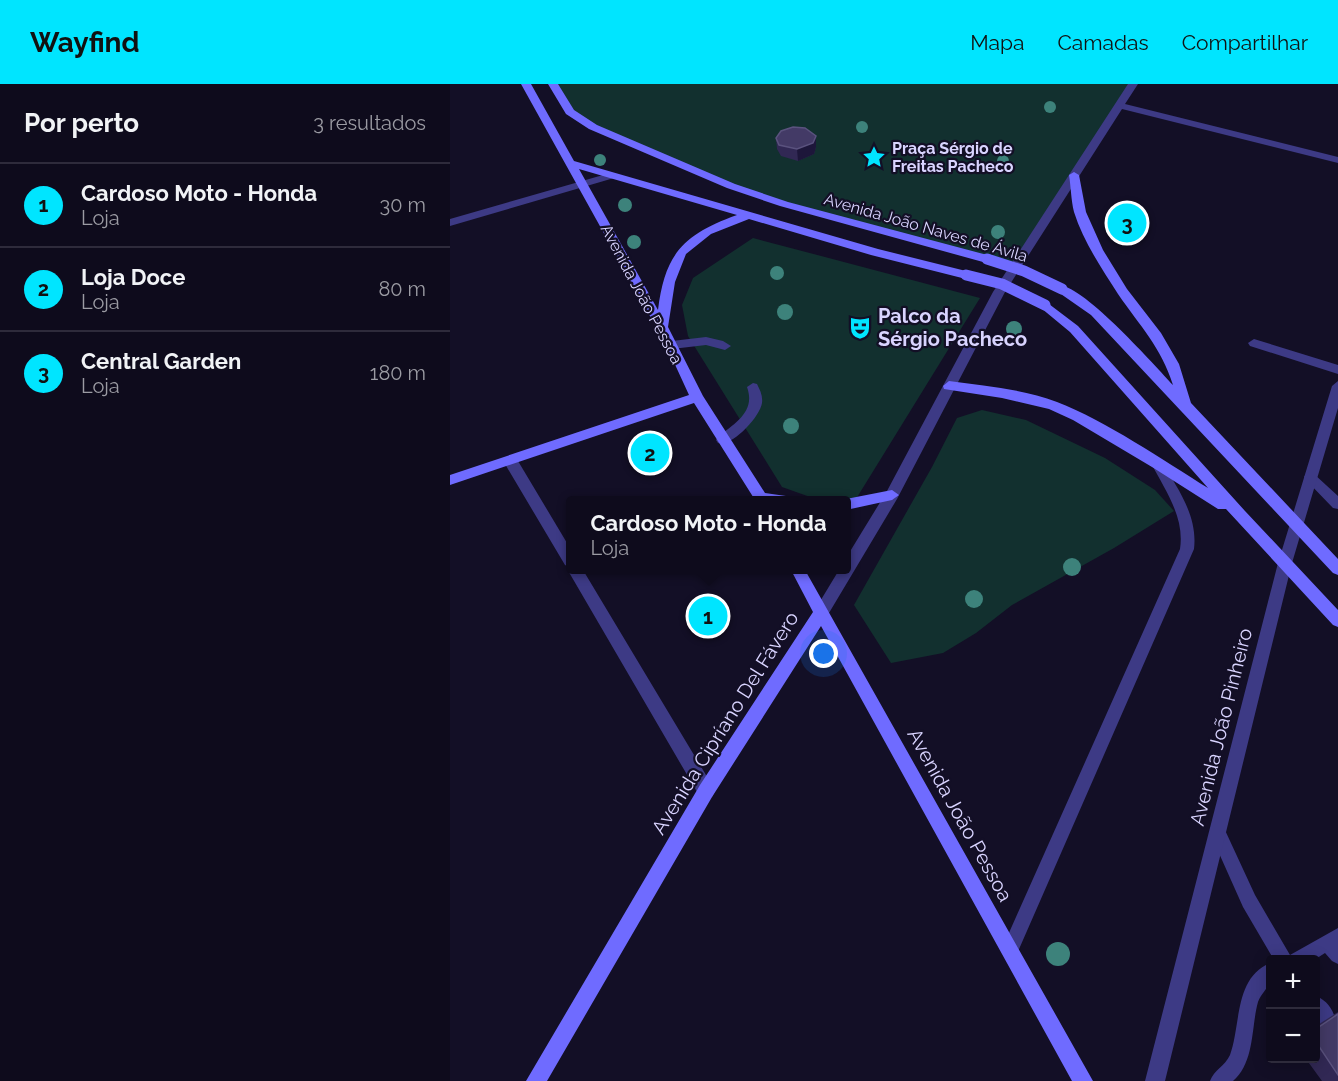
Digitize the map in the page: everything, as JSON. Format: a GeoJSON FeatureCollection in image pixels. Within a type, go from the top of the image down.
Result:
{"type":"FeatureCollection","features":[{"type":"Feature","properties":{"kind":"main road","name":"Avenida João Pessoa"},"geometry":{"type":"LineString","coordinates":[[526,84],[573,164],[672,345],[697,397],[722,440],[760,496]]}},
{"type":"Feature","properties":{"kind":"main road","name":"Avenida João Naves de Ávila"},"geometry":{"type":"LineString","coordinates":[[553,84],[570,112],[593,127],[731,186],[784,204],[987,259],[1024,271],[1062,289],[1095,312],[1338,569]]}},
{"type":"Feature","properties":{"kind":"main road","name":"Avenida João Naves de Ávila"},"geometry":{"type":"LineString","coordinates":[[573,164],[875,252],[1002,284],[1045,305],[1074,329],[1240,515],[1338,620]]}},
{"type":"Feature","properties":{"kind":"main road"},"geometry":{"type":"LineString","coordinates":[[1074,175],[1080,212],[1097,250],[1123,292],[1157,336],[1173,364],[1185,405]]}},
{"type":"Feature","properties":{"kind":"main road"},"geometry":{"type":"LineString","coordinates":[[712,203],[731,186]]}},
{"type":"Feature","properties":{"kind":"main road"},"geometry":{"type":"LineString","coordinates":[[662,329],[667,282],[679,253],[690,242],[711,229],[784,204]]}},
{"type":"Feature","properties":{"kind":"main road"},"geometry":{"type":"LineString","coordinates":[[949,386],[1002,393],[1052,405],[1078,417],[1157,463],[1240,515]]}},
{"type":"Feature","properties":{"kind":"main road"},"geometry":{"type":"LineString","coordinates":[[450,480],[697,397]]}},
{"type":"Feature","properties":{"kind":"main road"},"geometry":{"type":"LineString","coordinates":[[851,503],[892,495]]}},
{"type":"Feature","properties":{"kind":"main road","name":"Avenida João Pessoa"},"geometry":{"type":"LineString","coordinates":[[800,574],[1083,1081]]}},
{"type":"Feature","properties":{"kind":"main road","name":"Avenida Cipríano Del Fávero"},"geometry":{"type":"LineString","coordinates":[[536,1081],[706,791],[821,613]]}},
{"type":"Feature","properties":{"kind":"street"},"geometry":{"type":"LineString","coordinates":[[1074,175],[1133,84]]}},
{"type":"Feature","properties":{"kind":"street"},"geometry":{"type":"LineString","coordinates":[[1119,105],[1338,160]]}},
{"type":"Feature","properties":{"kind":"street","name":"Avenida Cipríano Del Fávero"},"geometry":{"type":"LineString","coordinates":[[851,563],[892,495],[999,292],[1074,175]]}},
{"type":"Feature","properties":{"kind":"street"},"geometry":{"type":"LineString","coordinates":[[450,223],[610,176]]}},
{"type":"Feature","properties":{"kind":"street"},"geometry":{"type":"LineString","coordinates":[[1254,343],[1338,370]]}},
{"type":"Feature","properties":{"kind":"street","name":"Avenida João Pinheiro"},"geometry":{"type":"LineString","coordinates":[[1155,1081],[1295,525],[1338,386]]}},
{"type":"Feature","properties":{"kind":"street"},"geometry":{"type":"LineString","coordinates":[[510,460],[566,554]]}},
{"type":"Feature","properties":{"kind":"street"},"geometry":{"type":"LineString","coordinates":[[577,574],[706,791]]}},
{"type":"Feature","properties":{"kind":"street","name":"Avenida Cipríano Del Fávero"},"geometry":{"type":"LineString","coordinates":[[821,613],[844,574]]}},
{"type":"Feature","properties":{"kind":"lane"},"geometry":{"type":"LineString","coordinates":[[672,345],[705,340],[717,341],[725,346]]}},
{"type":"Feature","properties":{"kind":"lane"},"geometry":{"type":"LineString","coordinates":[[722,440],[752,415],[756,397],[753,387]]}},
{"type":"Feature","properties":{"kind":"lane"},"geometry":{"type":"LineString","coordinates":[[1010,950],[1191,536],[1188,524],[1157,463]]}},
{"type":"Feature","properties":{"kind":"lane"},"geometry":{"type":"LineString","coordinates":[[1310,477],[1338,504]]}},
{"type":"Feature","properties":{"kind":"lane"},"geometry":{"type":"LineString","coordinates":[[1218,833],[1249,901],[1281,955]]}},
{"type":"Feature","properties":{"kind":"lane"},"geometry":{"type":"LineString","coordinates":[[1309,955],[1334,944]]}},
{"type":"Feature","properties":{"kind":"lane"},"geometry":{"type":"LineString","coordinates":[[1230,1077],[1242,1041],[1250,1002],[1258,983],[1266,976]]}},
{"type":"Feature","properties":{"kind":"lane"},"geometry":{"type":"LineString","coordinates":[[1319,1009],[1338,1036]]}},
{"type":"Feature","properties":{"kind":"green space","name":"Praça Sérgio de Freitas Pacheco"},"geometry":{"type":"Polygon","coordinates":[[[553,84],[1133,84],[1015,268],[731,186],[593,127],[570,112],[553,84]]]}},
{"type":"Feature","properties":{"kind":"green space"},"geometry":{"type":"Polygon","coordinates":[[[753,238],[980,298],[856,499],[851,499],[851,496],[807,496],[782,487],[688,336],[682,305],[693,278],[753,238]]]}},
{"type":"Feature","properties":{"kind":"green space"},"geometry":{"type":"Polygon","coordinates":[[[982,410],[1026,420],[1105,458],[1155,490],[1174,511],[1114,548],[1012,605],[976,633],[943,653],[891,663],[854,605],[957,418],[982,410]]]}},
{"type":"Feature","properties":{"kind":"building"},"geometry":{"type":"Polygon","coordinates":[[[793,127],[805,128],[816,136],[813,143],[797,149],[779,145],[776,138],[781,131],[793,127]]]}},
{"type":"Feature","properties":{"kind":"building"},"geometry":{"type":"Polygon","coordinates":[[[1338,1014],[1338,1075],[1320,1048],[1320,1026],[1338,1014]]]}},
{"type":"Feature","properties":{"kind":"place","name":"Praça Sérgio de Freitas Pacheco"},"geometry":{"type":"Point","coordinates":[874,157]}},
{"type":"Feature","properties":{"kind":"place","name":"Central Garden"},"geometry":{"type":"Point","coordinates":[1127,223]}},
{"type":"Feature","properties":{"kind":"place","name":"Palco da Sérgio Pacheco"},"geometry":{"type":"Point","coordinates":[860,328]}},
{"type":"Feature","properties":{"kind":"place","name":"Loja Doce"},"geometry":{"type":"Point","coordinates":[650,453]}},
{"type":"Feature","properties":{"kind":"place","name":"Cardoso Moto - Honda"},"geometry":{"type":"Point","coordinates":[708,616]}}]}
